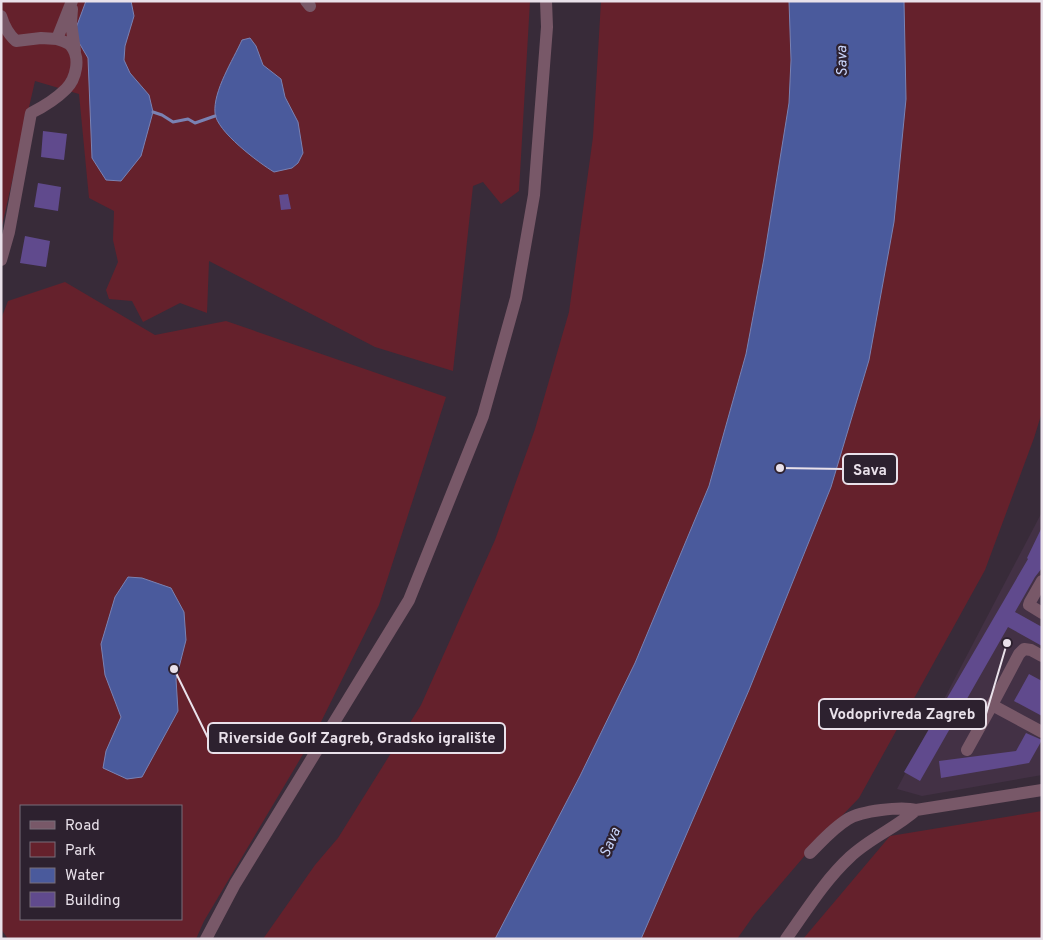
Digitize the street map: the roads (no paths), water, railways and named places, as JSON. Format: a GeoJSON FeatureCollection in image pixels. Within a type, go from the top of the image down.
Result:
{"type":"FeatureCollection","features":[{"type":"Feature","properties":{"kind":"street"},"geometry":{"type":"LineString","coordinates":[[57,39],[73,1]]}},
{"type":"Feature","properties":{"kind":"street"},"geometry":{"type":"LineString","coordinates":[[1,260],[9,232],[30,113],[40,109],[67,88],[76,67],[71,23],[73,1]]}},
{"type":"Feature","properties":{"kind":"street"},"geometry":{"type":"LineString","coordinates":[[206,939],[235,884],[409,600],[483,416],[516,298],[534,195],[547,27],[546,1]]}},
{"type":"Feature","properties":{"kind":"street"},"geometry":{"type":"LineString","coordinates":[[1,16],[4,26],[16,40]]}},
{"type":"Feature","properties":{"kind":"street"},"geometry":{"type":"LineString","coordinates":[[1,44],[16,40],[57,39],[70,44],[76,54]]}},
{"type":"Feature","properties":{"kind":"street"},"geometry":{"type":"LineString","coordinates":[[1042,581],[1029,605],[1042,613]]}},
{"type":"Feature","properties":{"kind":"street"},"geometry":{"type":"LineString","coordinates":[[967,750],[1019,654],[1024,649],[1031,650],[1042,656]]}},
{"type":"Feature","properties":{"kind":"street"},"geometry":{"type":"LineString","coordinates":[[992,705],[1042,732]]}},
{"type":"Feature","properties":{"kind":"street"},"geometry":{"type":"LineString","coordinates":[[810,853],[836,827],[850,817],[890,809],[907,808],[916,810],[1042,790]]}},
{"type":"Feature","properties":{"kind":"street"},"geometry":{"type":"LineString","coordinates":[[786,939],[823,888],[850,857],[872,839],[904,820],[916,810]]}},
{"type":"Feature","properties":{"kind":"water"},"geometry":{"type":"Polygon","coordinates":[[[86,1],[131,1],[134,16],[125,46],[124,60],[130,73],[149,95],[153,112],[141,156],[121,181],[106,180],[92,158],[88,58],[78,41],[76,28],[86,1]]]}},
{"type":"Feature","properties":{"kind":"water"},"geometry":{"type":"Polygon","coordinates":[[[789,1],[904,1],[906,99],[894,222],[869,360],[831,487],[749,690],[641,939],[495,939],[580,776],[635,663],[709,486],[746,354],[764,258],[789,103],[791,60],[789,1]]]}},
{"type":"Feature","properties":{"kind":"water"},"geometry":{"type":"Polygon","coordinates":[[[250,38],[256,46],[263,65],[281,79],[285,97],[298,122],[303,153],[298,163],[292,168],[274,172],[239,146],[217,120],[215,104],[220,86],[242,40],[250,38]]]}},
{"type":"Feature","properties":{"kind":"water"},"geometry":{"type":"Polygon","coordinates":[[[128,577],[142,578],[171,588],[184,612],[186,640],[176,679],[178,711],[142,777],[127,779],[103,768],[106,751],[121,717],[105,675],[101,644],[115,597],[128,577]]]}},
{"type":"Feature","properties":{"kind":"waterway"},"geometry":{"type":"LineString","coordinates":[[153,112],[173,122],[188,119],[195,123],[215,116]]}},
{"type":"Feature","properties":{"kind":"place","name":"Sava"},"geometry":{"type":"Point","coordinates":[780,468]}},
{"type":"Feature","properties":{"kind":"place","name":"Vodoprivreda Zagreb"},"geometry":{"type":"Point","coordinates":[1007,643]}},
{"type":"Feature","properties":{"kind":"place","name":"Riverside Golf Zagreb, Gradsko igralište"},"geometry":{"type":"Point","coordinates":[174,669]}}]}
